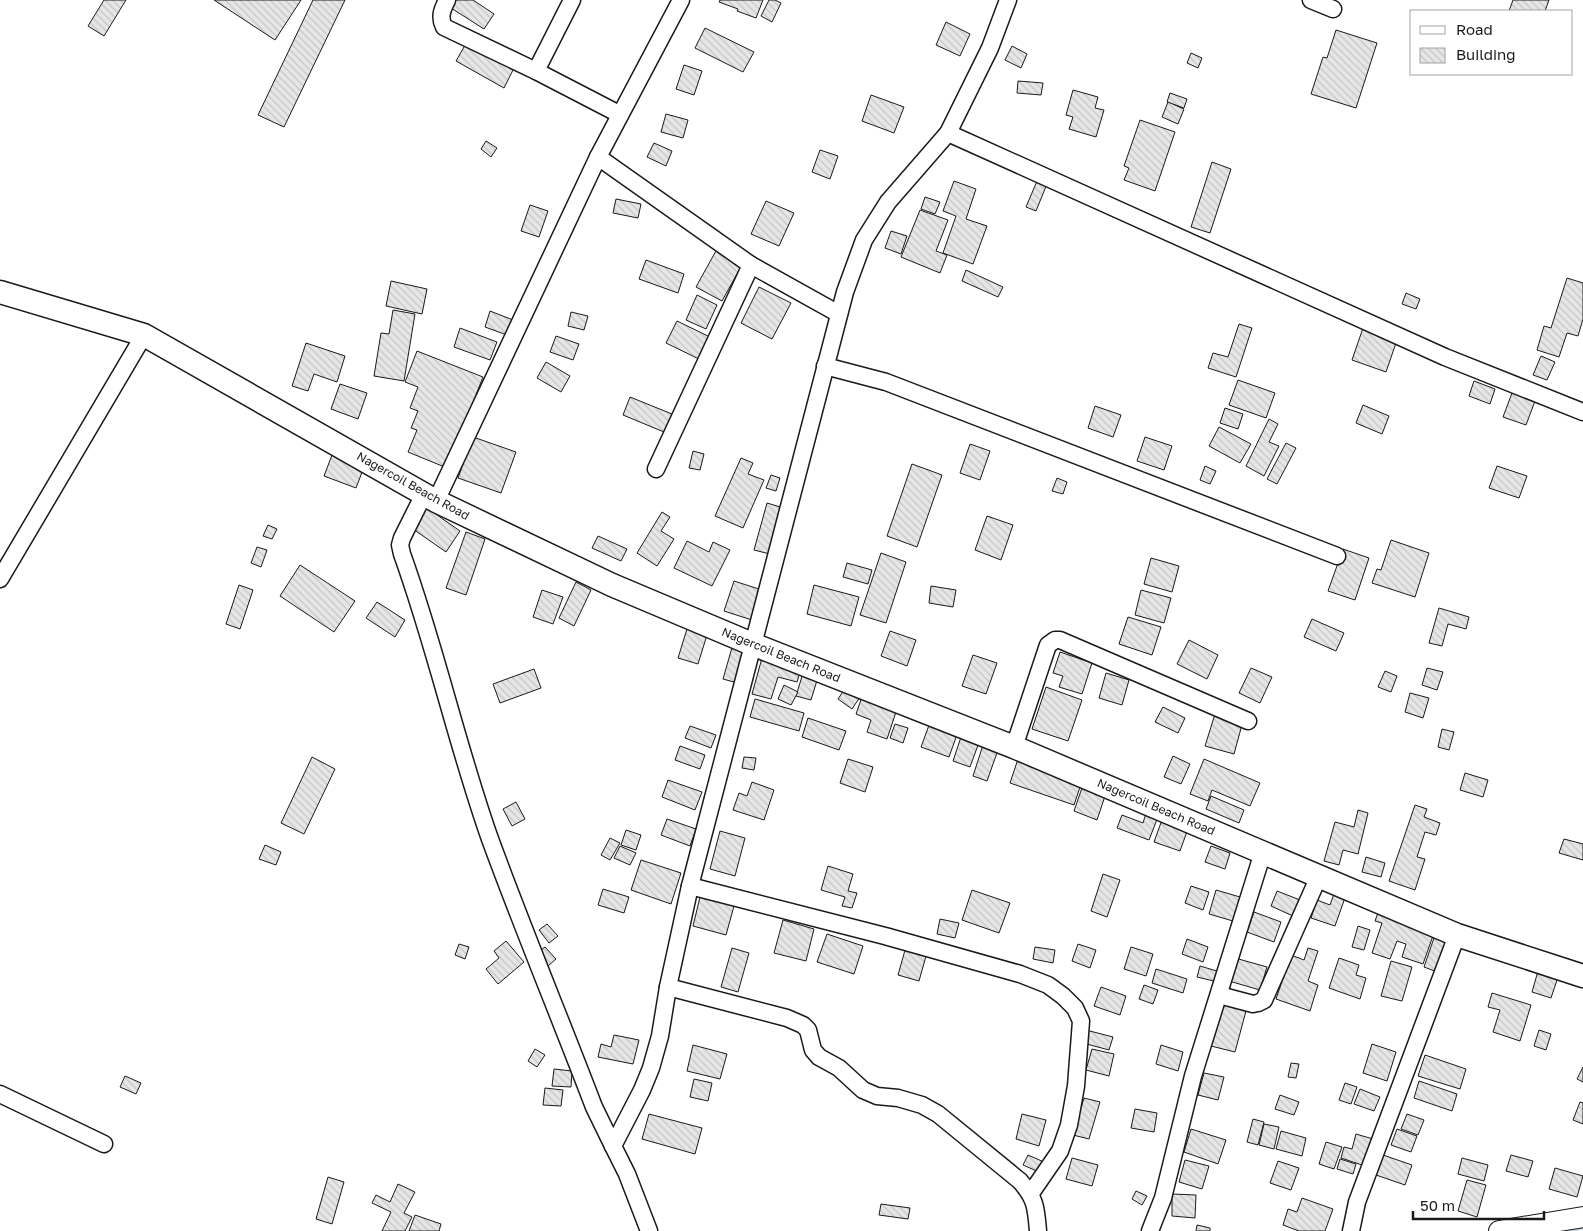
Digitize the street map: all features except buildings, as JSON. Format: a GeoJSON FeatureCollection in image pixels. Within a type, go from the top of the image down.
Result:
{"type":"FeatureCollection","features":[{"type":"Feature","properties":{"kind":"main road","name":"Nagercoil Beach Road"},"geometry":{"type":"LineString","coordinates":[[0,292],[144,335],[430,498],[612,585],[752,644],[1014,747],[1457,935],[1583,976]]}},
{"type":"Feature","properties":{"kind":"street"},"geometry":{"type":"LineString","coordinates":[[447,0],[442,11],[441,20],[444,26],[619,114]]}},
{"type":"Feature","properties":{"kind":"street"},"geometry":{"type":"LineString","coordinates":[[536,71],[572,0]]}},
{"type":"Feature","properties":{"kind":"street"},"geometry":{"type":"LineString","coordinates":[[649,1231],[627,1174],[594,1107],[490,838],[423,614],[400,546],[402,538],[430,498],[619,114],[681,0]]}},
{"type":"Feature","properties":{"kind":"street"},"geometry":{"type":"LineString","coordinates":[[613,1146],[642,1090],[651,1068],[660,1036],[668,987],[690,886],[844,292],[864,240],[888,202],[948,133],[990,48],[1008,0]]}},
{"type":"Feature","properties":{"kind":"street"},"geometry":{"type":"LineString","coordinates":[[1311,0],[1333,9]]}},
{"type":"Feature","properties":{"kind":"street"},"geometry":{"type":"LineString","coordinates":[[948,133],[1445,357],[1583,412]]}},
{"type":"Feature","properties":{"kind":"street"},"geometry":{"type":"LineString","coordinates":[[598,158],[751,265],[839,314]]}},
{"type":"Feature","properties":{"kind":"street"},"geometry":{"type":"LineString","coordinates":[[656,469],[751,265]]}},
{"type":"Feature","properties":{"kind":"street"},"geometry":{"type":"LineString","coordinates":[[0,579],[144,335]]}},
{"type":"Feature","properties":{"kind":"street"},"geometry":{"type":"LineString","coordinates":[[825,366],[886,382],[1338,556]]}},
{"type":"Feature","properties":{"kind":"street"},"geometry":{"type":"LineString","coordinates":[[1014,747],[1048,645],[1055,640],[1060,640],[1248,721]]}},
{"type":"Feature","properties":{"kind":"street"},"geometry":{"type":"LineString","coordinates":[[1150,1231],[1163,1198],[1193,1076],[1263,852]]}},
{"type":"Feature","properties":{"kind":"street"},"geometry":{"type":"LineString","coordinates":[[1219,995],[1253,1004],[1258,1004],[1264,1000],[1318,876]]}},
{"type":"Feature","properties":{"kind":"street"},"geometry":{"type":"LineString","coordinates":[[690,886],[885,936],[1020,974],[1048,985],[1063,996],[1075,1008],[1081,1021],[1076,1086],[1069,1125],[1060,1151],[1031,1193]]}},
{"type":"Feature","properties":{"kind":"street"},"geometry":{"type":"LineString","coordinates":[[1351,1231],[1357,1202],[1457,935]]}},
{"type":"Feature","properties":{"kind":"street"},"geometry":{"type":"LineString","coordinates":[[668,987],[788,1018],[803,1025],[808,1030],[813,1050],[819,1057],[839,1068],[863,1090],[877,1096],[898,1098],[922,1105],[938,1114],[1020,1181],[1031,1193],[1036,1211],[1038,1231]]}},
{"type":"Feature","properties":{"kind":"street"},"geometry":{"type":"LineString","coordinates":[[0,1094],[104,1144]]}},
{"type":"Feature","properties":{"kind":"street"},"geometry":{"type":"LineString","coordinates":[[1499,1231],[1583,1217]]}},
{"type":"Feature","properties":{"kind":"waterway"},"geometry":{"type":"LineString","coordinates":[[1565,1231],[1583,1227]]}}]}
